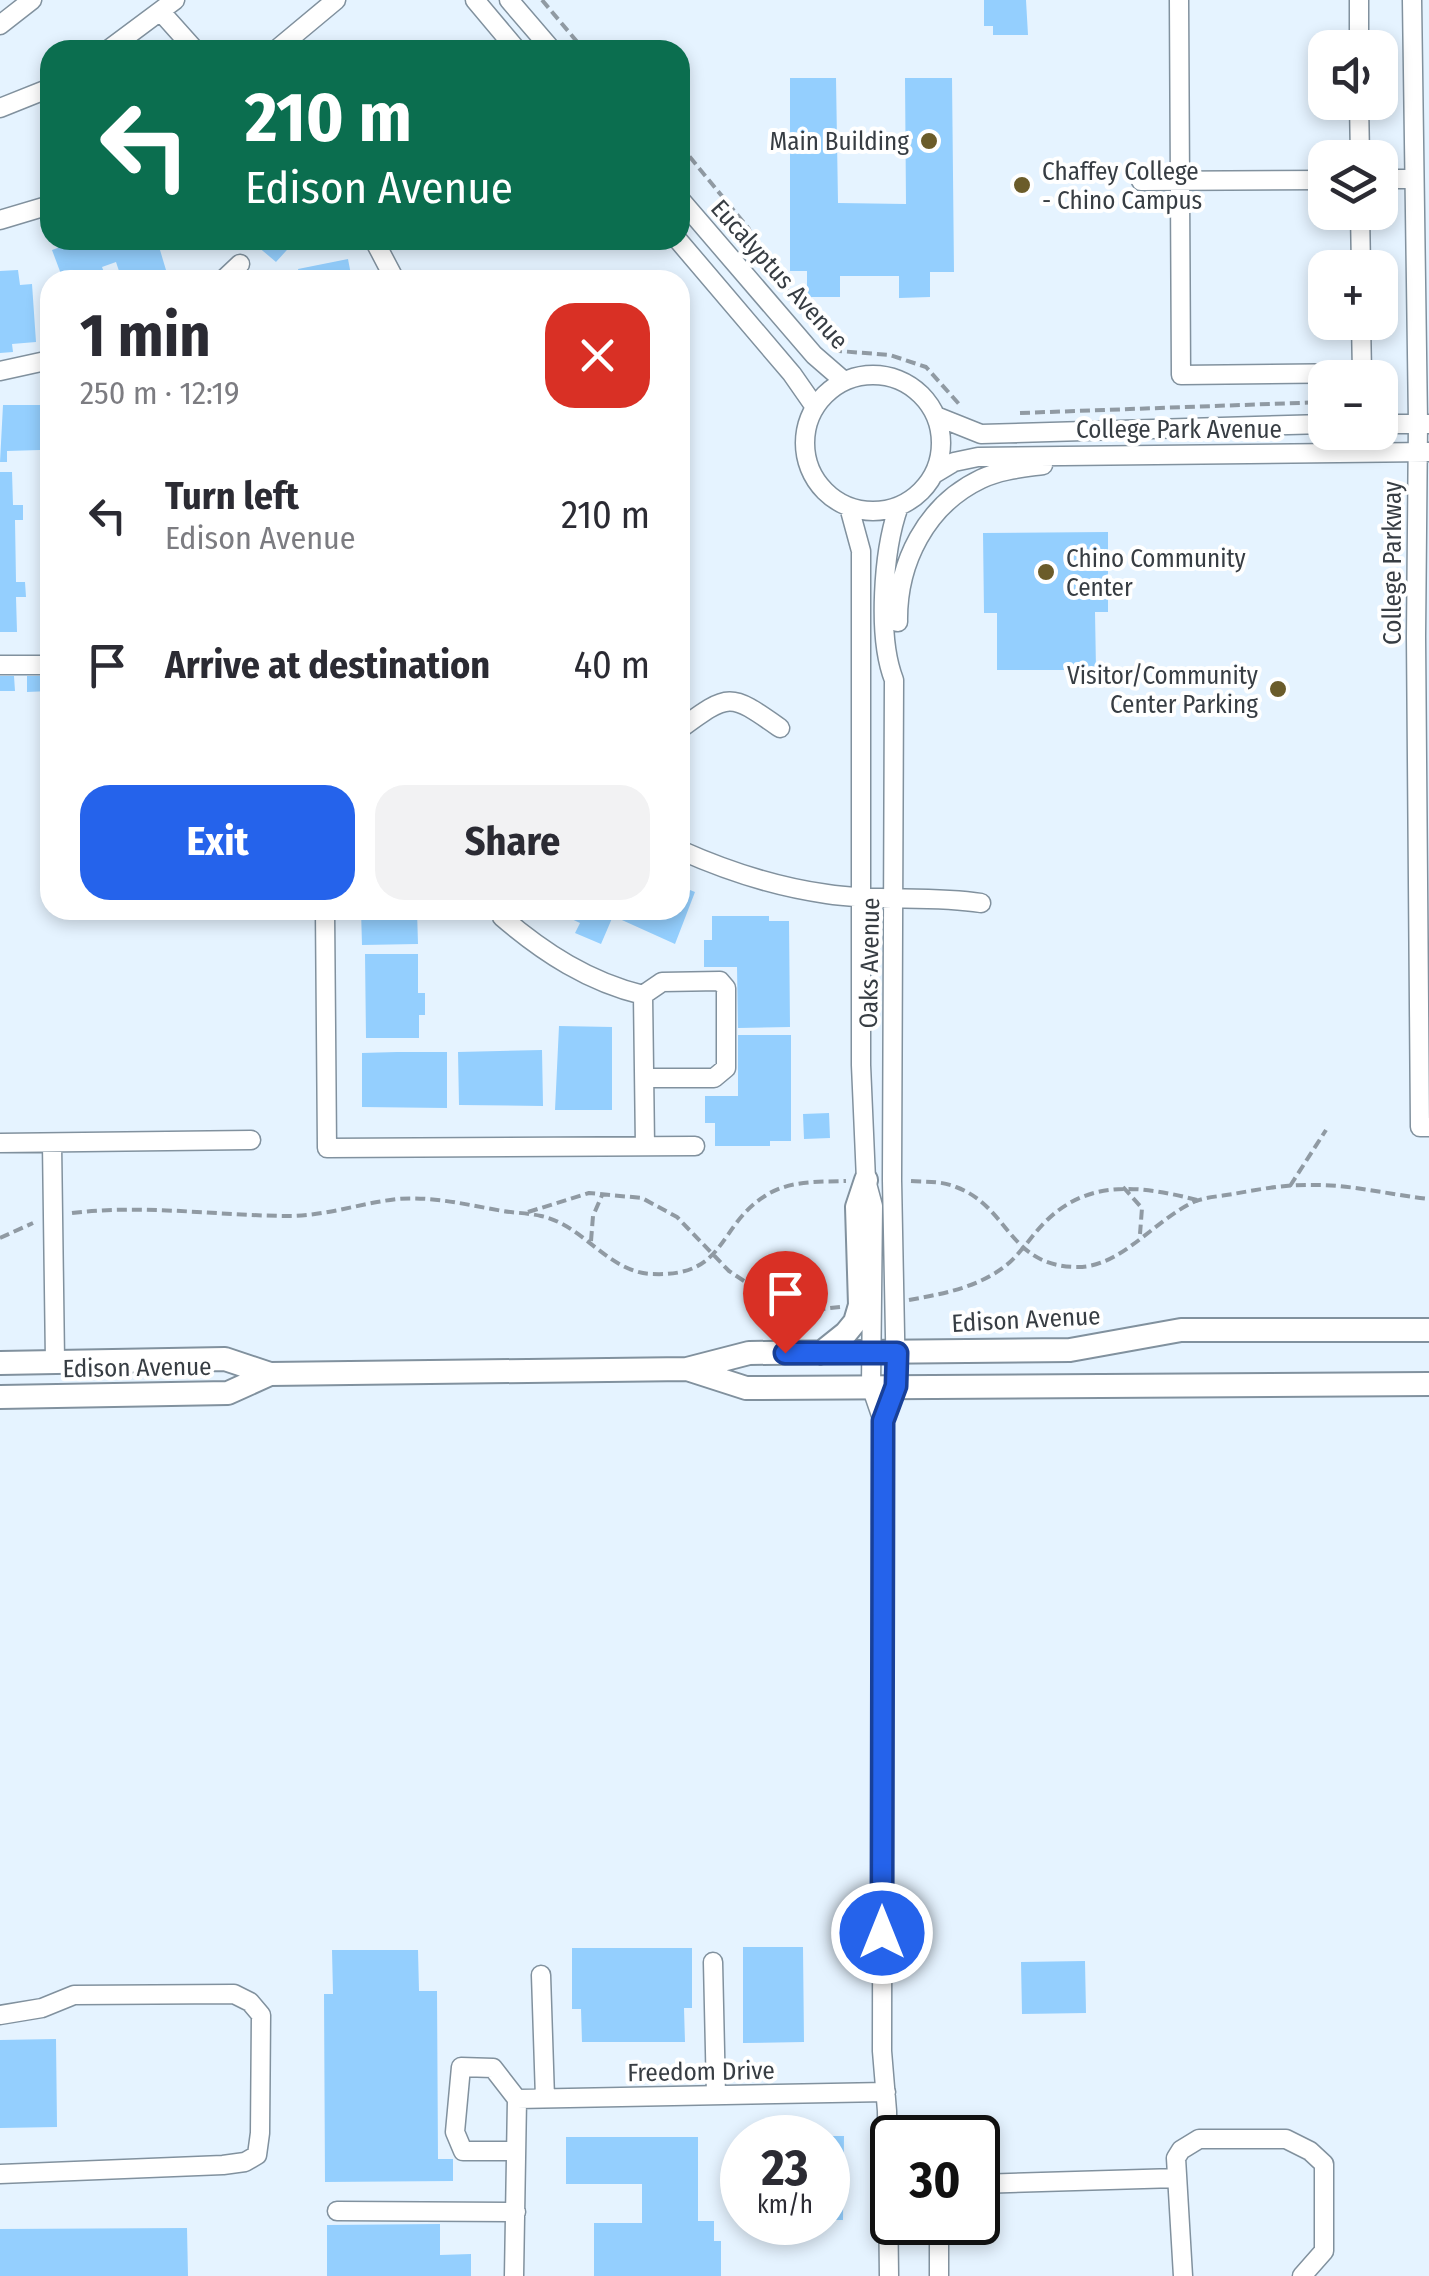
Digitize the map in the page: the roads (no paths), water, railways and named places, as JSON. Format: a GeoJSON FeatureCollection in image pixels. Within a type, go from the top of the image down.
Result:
{"type":"FeatureCollection","features":[{"type":"Feature","properties":{"kind":"main road"},"geometry":{"type":"LineString","coordinates":[[821,1353],[855,1322],[860,1305],[857,1207],[866,1180]]}},
{"type":"Feature","properties":{"kind":"main road","name":"Edison Avenue"},"geometry":{"type":"LineString","coordinates":[[0,1363],[225,1359],[270,1374],[688,1369],[750,1353],[1070,1350],[1181,1330],[1429,1330]]}},
{"type":"Feature","properties":{"kind":"main road","name":"Edison Avenue"},"geometry":{"type":"LineString","coordinates":[[688,1369],[746,1388],[1429,1384]]}},
{"type":"Feature","properties":{"kind":"main road","name":"Edison Avenue"},"geometry":{"type":"LineString","coordinates":[[0,1397],[228,1393],[270,1374]]}},
{"type":"Feature","properties":{"kind":"street"},"geometry":{"type":"LineString","coordinates":[[0,25],[32,0]]}},
{"type":"Feature","properties":{"kind":"street"},"geometry":{"type":"LineString","coordinates":[[288,40],[336,0]]}},
{"type":"Feature","properties":{"kind":"street"},"geometry":{"type":"LineString","coordinates":[[474,0],[508,40]]}},
{"type":"Feature","properties":{"kind":"street"},"geometry":{"type":"LineString","coordinates":[[509,0],[543,40]]}},
{"type":"Feature","properties":{"kind":"street"},"geometry":{"type":"LineString","coordinates":[[1179,0],[1181,375],[1362,373],[1361,340]]}},
{"type":"Feature","properties":{"kind":"street"},"geometry":{"type":"LineString","coordinates":[[1359,0],[1359,30]]}},
{"type":"Feature","properties":{"kind":"street","name":"College Parkway"},"geometry":{"type":"LineString","coordinates":[[1412,0],[1413,179],[1424,424],[1416,638],[1425,1127]]}},
{"type":"Feature","properties":{"kind":"street"},"geometry":{"type":"LineString","coordinates":[[122,40],[168,6],[188,40]]}},
{"type":"Feature","properties":{"kind":"street"},"geometry":{"type":"LineString","coordinates":[[0,108],[40,92]]}},
{"type":"Feature","properties":{"kind":"street"},"geometry":{"type":"LineString","coordinates":[[1398,179],[1413,179]]}},
{"type":"Feature","properties":{"kind":"street"},"geometry":{"type":"LineString","coordinates":[[1141,181],[1308,180]]}},
{"type":"Feature","properties":{"kind":"street"},"geometry":{"type":"LineString","coordinates":[[0,220],[40,209]]}},
{"type":"Feature","properties":{"kind":"street","name":"Eucalyptus Avenue"},"geometry":{"type":"LineString","coordinates":[[690,211],[814,355],[844,381]]}},
{"type":"Feature","properties":{"kind":"street"},"geometry":{"type":"LineString","coordinates":[[687,250],[792,374],[814,407]]}},
{"type":"Feature","properties":{"kind":"street"},"geometry":{"type":"LineString","coordinates":[[234,270],[240,264]]}},
{"type":"Feature","properties":{"kind":"street"},"geometry":{"type":"LineString","coordinates":[[0,371],[40,362]]}},
{"type":"Feature","properties":{"kind":"street"},"geometry":{"type":"LineString","coordinates":[[886,376],[907,384],[924,397],[936,416],[941,435],[940,455],[934,474],[913,499],[899,506],[865,511],[831,498],[817,483],[808,465],[805,435],[814,407],[844,381],[886,376]]}},
{"type":"Feature","properties":{"kind":"street","name":"College Park Avenue"},"geometry":{"type":"LineString","coordinates":[[936,416],[981,434],[1308,424]]}},
{"type":"Feature","properties":{"kind":"street"},"geometry":{"type":"LineString","coordinates":[[1398,424],[1424,424]]}},
{"type":"Feature","properties":{"kind":"street","name":"College Park Avenue"},"geometry":{"type":"LineString","coordinates":[[934,474],[954,462],[978,457],[1424,452]]}},
{"type":"Feature","properties":{"kind":"street"},"geometry":{"type":"LineString","coordinates":[[894,680],[900,585],[910,553],[928,522],[954,495],[982,478],[1010,470],[1043,465],[1112,464],[1147,454]]}},
{"type":"Feature","properties":{"kind":"street","name":"Oaks Avenue"},"geometry":{"type":"LineString","coordinates":[[883,1421],[896,1386],[897,1353],[892,1180],[894,680],[886,660],[886,549],[899,506]]}},
{"type":"Feature","properties":{"kind":"street","name":"Oaks Avenue"},"geometry":{"type":"LineString","coordinates":[[849,507],[861,551],[860,896],[866,1180],[872,1206],[871,1386],[883,1421],[882,2051],[887,2115]]}},
{"type":"Feature","properties":{"kind":"street"},"geometry":{"type":"LineString","coordinates":[[0,666],[40,665]]}},
{"type":"Feature","properties":{"kind":"street"},"geometry":{"type":"LineString","coordinates":[[690,722],[722,700],[742,701],[780,728]]}},
{"type":"Feature","properties":{"kind":"street"},"geometry":{"type":"LineString","coordinates":[[690,854],[725,870],[830,895],[942,897],[981,903]]}},
{"type":"Feature","properties":{"kind":"street"},"geometry":{"type":"LineString","coordinates":[[324,920],[327,1148],[695,1146]]}},
{"type":"Feature","properties":{"kind":"street"},"geometry":{"type":"LineString","coordinates":[[509,920],[536,946],[606,986],[643,995],[662,982],[720,980],[726,988],[726,1068],[714,1078],[644,1078]]}},
{"type":"Feature","properties":{"kind":"street"},"geometry":{"type":"LineString","coordinates":[[643,995],[645,1146]]}},
{"type":"Feature","properties":{"kind":"street"},"geometry":{"type":"LineString","coordinates":[[0,1143],[251,1140]]}},
{"type":"Feature","properties":{"kind":"street"},"geometry":{"type":"LineString","coordinates":[[52,1143],[55,1361]]}},
{"type":"Feature","properties":{"kind":"street"},"geometry":{"type":"LineString","coordinates":[[714,1962],[716,2095]]}},
{"type":"Feature","properties":{"kind":"street"},"geometry":{"type":"LineString","coordinates":[[542,1975],[544,2098]]}},
{"type":"Feature","properties":{"kind":"street"},"geometry":{"type":"LineString","coordinates":[[0,2015],[42,2008],[74,1996],[234,1994],[250,2002],[262,2015],[257,2156],[222,2166],[0,2174]]}},
{"type":"Feature","properties":{"kind":"street"},"geometry":{"type":"LineString","coordinates":[[514,2276],[518,2099],[493,2068],[461,2067],[455,2132],[463,2151],[516,2152]]}},
{"type":"Feature","properties":{"kind":"street","name":"Freedom Drive"},"geometry":{"type":"LineString","coordinates":[[518,2099],[886,2092]]}},
{"type":"Feature","properties":{"kind":"street"},"geometry":{"type":"LineString","coordinates":[[1183,2276],[1176,2158],[1198,2139],[1286,2139],[1310,2151],[1324,2164],[1324,2251],[1302,2276]]}},
{"type":"Feature","properties":{"kind":"street"},"geometry":{"type":"LineString","coordinates":[[1000,2183],[1177,2178]]}},
{"type":"Feature","properties":{"kind":"street"},"geometry":{"type":"LineString","coordinates":[[337,2211],[516,2212]]}},
{"type":"Feature","properties":{"kind":"street","name":"Oaks Avenue"},"geometry":{"type":"LineString","coordinates":[[888,2276],[889,2245]]}},
{"type":"Feature","properties":{"kind":"street"},"geometry":{"type":"LineString","coordinates":[[939,2245],[940,2276]]}},
{"type":"Feature","properties":{"kind":"place","name":"Main Building"},"geometry":{"type":"Point","coordinates":[929,141]}},
{"type":"Feature","properties":{"kind":"place","name":"Chaffey College - Chino Campus"},"geometry":{"type":"Point","coordinates":[1022,185]}},
{"type":"Feature","properties":{"kind":"place","name":"Chino Community Center"},"geometry":{"type":"Point","coordinates":[1046,572]}},
{"type":"Feature","properties":{"kind":"place","name":"Visitor/Community Center Parking"},"geometry":{"type":"Point","coordinates":[1278,689]}}]}
